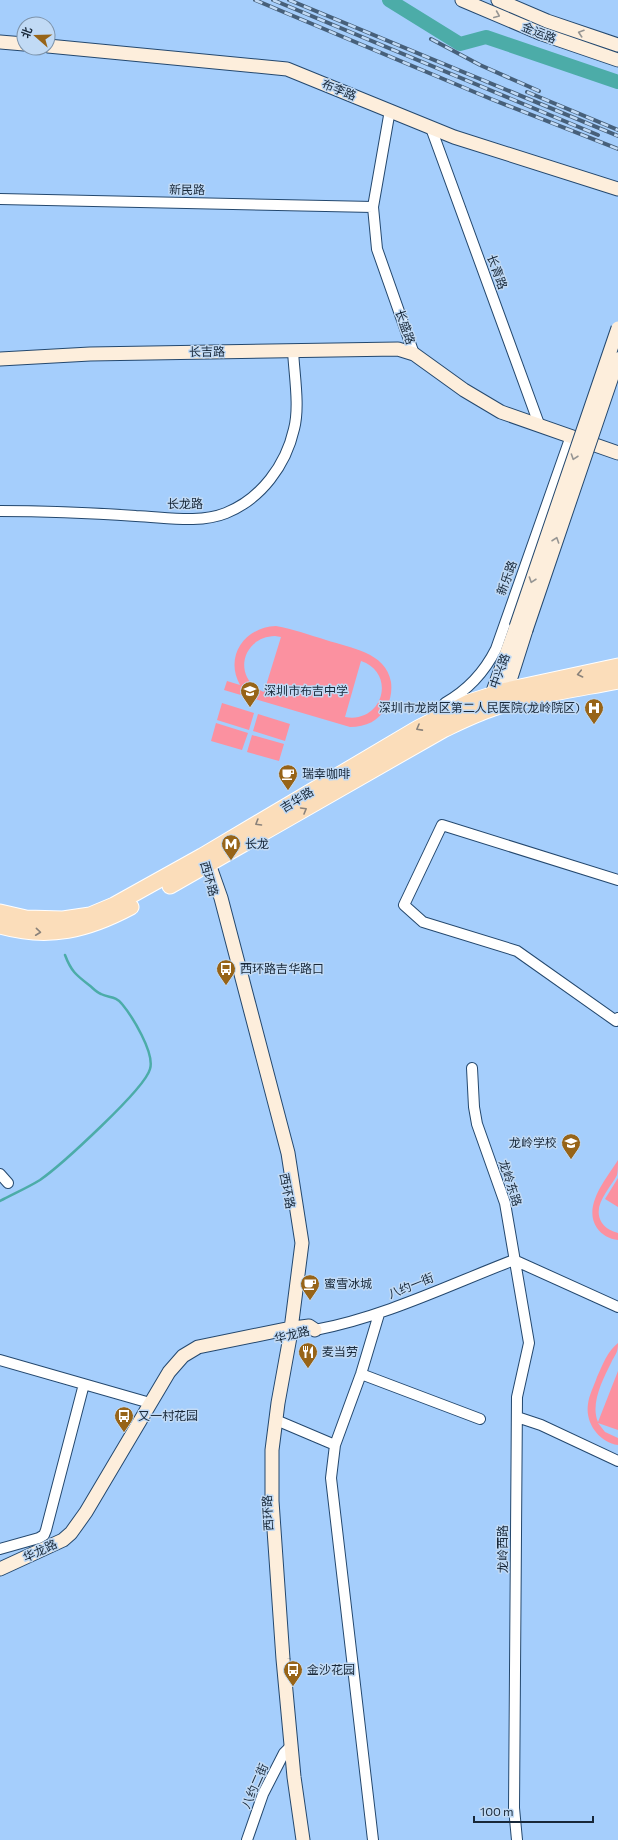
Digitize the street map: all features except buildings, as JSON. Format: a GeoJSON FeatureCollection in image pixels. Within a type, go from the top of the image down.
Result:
{"type":"FeatureCollection","features":[{"type":"Feature","properties":{"kind":"main road","name":"金运路"},"geometry":{"type":"LineString","coordinates":[[498,0],[547,21],[618,45]]}},
{"type":"Feature","properties":{"kind":"main road","name":"金运路"},"geometry":{"type":"LineString","coordinates":[[468,1],[542,34],[618,60]]}},
{"type":"Feature","properties":{"kind":"main road"},"geometry":{"type":"LineString","coordinates":[[0,42],[16,43]]}},
{"type":"Feature","properties":{"kind":"main road","name":"布李路"},"geometry":{"type":"LineString","coordinates":[[56,47],[287,69],[478,146],[618,189]]}},
{"type":"Feature","properties":{"kind":"main road","name":"中兴路"},"geometry":{"type":"LineString","coordinates":[[507,690],[521,629],[618,328]]}},
{"type":"Feature","properties":{"kind":"main road","name":"长吉路"},"geometry":{"type":"LineString","coordinates":[[0,359],[90,354],[293,350],[398,349],[414,354]]}},
{"type":"Feature","properties":{"kind":"main road","name":"长盛路"},"geometry":{"type":"LineString","coordinates":[[414,354],[464,390],[501,412],[539,424],[618,453]]}},
{"type":"Feature","properties":{"kind":"main road","name":"中兴路"},"geometry":{"type":"LineString","coordinates":[[493,701],[521,629],[618,359]]}},
{"type":"Feature","properties":{"kind":"main road","name":"吉华路"},"geometry":{"type":"LineString","coordinates":[[0,912],[26,918],[63,919],[90,915],[205,862],[443,730],[493,701],[507,690],[618,666]]}},
{"type":"Feature","properties":{"kind":"main road","name":"吉华路"},"geometry":{"type":"LineString","coordinates":[[0,926],[46,933],[74,930],[113,917],[205,862],[418,728],[469,702],[493,701],[618,681]]}},
{"type":"Feature","properties":{"kind":"main road","name":"西环路"},"geometry":{"type":"LineString","coordinates":[[205,862],[257,1057],[292,1220],[294,1244],[288,1333],[272,1450],[272,1501],[288,1750],[303,1840]]}},
{"type":"Feature","properties":{"kind":"main road","name":"华龙路"},"geometry":{"type":"LineString","coordinates":[[0,1569],[55,1545],[71,1533],[86,1512],[175,1363],[191,1350],[207,1345],[288,1333],[308,1334],[315,1330]]}},
{"type":"Feature","properties":{"kind":"main road","name":"西环路"},"geometry":{"type":"LineString","coordinates":[[288,1333],[275,1387],[266,1449],[266,1500],[295,1840]]}},
{"type":"Feature","properties":{"kind":"main road","name":"华龙路"},"geometry":{"type":"LineString","coordinates":[[0,1576],[58,1552],[75,1538],[91,1515],[174,1375],[182,1366],[197,1355],[206,1352],[288,1333]]}},
{"type":"Feature","properties":{"kind":"street","name":"长盛路"},"geometry":{"type":"LineString","coordinates":[[390,110],[373,207],[377,249],[414,354]]}},
{"type":"Feature","properties":{"kind":"street","name":"长青路"},"geometry":{"type":"LineString","coordinates":[[432,128],[539,424]]}},
{"type":"Feature","properties":{"kind":"street","name":"新民路"},"geometry":{"type":"LineString","coordinates":[[0,199],[373,207]]}},
{"type":"Feature","properties":{"kind":"street"},"geometry":{"type":"LineString","coordinates":[[580,439],[618,333]]}},
{"type":"Feature","properties":{"kind":"street","name":"长龙路"},"geometry":{"type":"LineString","coordinates":[[0,511],[38,511],[198,519],[226,513],[232,510],[251,499],[267,484],[284,460],[295,428],[296,407],[293,350]]}},
{"type":"Feature","properties":{"kind":"street"},"geometry":{"type":"LineString","coordinates":[[580,439],[618,350]]}},
{"type":"Feature","properties":{"kind":"street","name":"新乐路"},"geometry":{"type":"LineString","coordinates":[[449,712],[445,704],[459,695],[473,682],[483,671],[496,649],[580,439]]}},
{"type":"Feature","properties":{"kind":"street"},"geometry":{"type":"LineString","coordinates":[[617,1020],[517,951],[423,922],[404,906],[442,825],[618,880]]}},
{"type":"Feature","properties":{"kind":"street","name":"龙岭东路"},"geometry":{"type":"LineString","coordinates":[[472,1068],[474,1107],[477,1124],[505,1204],[514,1260]]}},
{"type":"Feature","properties":{"kind":"street"},"geometry":{"type":"LineString","coordinates":[[0,1174],[8,1183]]}},
{"type":"Feature","properties":{"kind":"street"},"geometry":{"type":"LineString","coordinates":[[514,1260],[618,1307]]}},
{"type":"Feature","properties":{"kind":"street","name":"八约一街"},"geometry":{"type":"LineString","coordinates":[[315,1330],[341,1325],[379,1314],[514,1260]]}},
{"type":"Feature","properties":{"kind":"street","name":"龙岭西路"},"geometry":{"type":"LineString","coordinates":[[514,1260],[529,1343],[517,1397],[514,1808],[517,1840]]}},
{"type":"Feature","properties":{"kind":"street"},"geometry":{"type":"LineString","coordinates":[[373,1840],[331,1478],[335,1445],[361,1374],[379,1314]]}},
{"type":"Feature","properties":{"kind":"street"},"geometry":{"type":"LineString","coordinates":[[0,1360],[150,1403]]}},
{"type":"Feature","properties":{"kind":"street"},"geometry":{"type":"LineString","coordinates":[[361,1374],[480,1419]]}},
{"type":"Feature","properties":{"kind":"street"},"geometry":{"type":"LineString","coordinates":[[0,1549],[39,1538],[44,1535],[84,1384]]}},
{"type":"Feature","properties":{"kind":"street"},"geometry":{"type":"LineString","coordinates":[[517,1417],[541,1424],[618,1462]]}},
{"type":"Feature","properties":{"kind":"street"},"geometry":{"type":"LineString","coordinates":[[276,1420],[335,1445]]}},
{"type":"Feature","properties":{"kind":"street","name":"八约二街"},"geometry":{"type":"LineString","coordinates":[[247,1840],[264,1794],[288,1750]]}},
{"type":"Feature","properties":{"kind":"shaded area"},"geometry":{"type":"Polygon","coordinates":[[[276,626],[295,630],[356,649],[375,658],[388,672],[391,682],[390,697],[384,711],[372,722],[361,726],[350,727],[224,690],[227,681],[240,685],[236,674],[235,664],[236,654],[240,645],[247,637],[265,628],[276,626]],[[275,636],[263,638],[254,643],[248,651],[245,660],[244,669],[247,678],[254,686],[264,692],[281,637],[275,636]],[[361,661],[345,717],[358,717],[369,713],[376,706],[381,696],[382,686],[379,676],[372,667],[361,661]]]}},
{"type":"Feature","properties":{"kind":"shaded area"},"geometry":{"type":"Polygon","coordinates":[[[222,703],[254,713],[249,730],[217,720],[222,703]]]}},
{"type":"Feature","properties":{"kind":"shaded area"},"geometry":{"type":"Polygon","coordinates":[[[258,714],[290,724],[285,741],[253,731],[258,714]]]}},
{"type":"Feature","properties":{"kind":"shaded area"},"geometry":{"type":"Polygon","coordinates":[[[216,723],[248,733],[242,750],[211,741],[216,723]]]}},
{"type":"Feature","properties":{"kind":"shaded area"},"geometry":{"type":"Polygon","coordinates":[[[252,735],[284,744],[279,761],[247,752],[252,735]]]}},
{"type":"Feature","properties":{"kind":"shaded area"},"geometry":{"type":"Polygon","coordinates":[[[618,1160],[617,1175],[600,1204],[599,1217],[607,1228],[618,1233],[618,1240],[612,1239],[601,1233],[593,1220],[592,1211],[598,1192],[618,1160]]]}},
{"type":"Feature","properties":{"kind":"shaded area"},"geometry":{"type":"Polygon","coordinates":[[[618,1178],[618,1207],[605,1199],[618,1178]]]}},
{"type":"Feature","properties":{"kind":"shaded area"},"geometry":{"type":"Polygon","coordinates":[[[618,1343],[617,1352],[604,1376],[598,1392],[596,1400],[596,1415],[598,1422],[618,1371],[618,1430],[598,1423],[605,1432],[618,1438],[618,1445],[599,1436],[591,1425],[588,1404],[589,1397],[603,1363],[608,1354],[618,1343]]]}},
{"type":"Feature","properties":{"kind":"waterway"},"geometry":{"type":"LineString","coordinates":[[389,0],[460,44],[486,37],[618,82]]}},
{"type":"Feature","properties":{"kind":"waterway"},"geometry":{"type":"LineString","coordinates":[[0,1201],[40,1180],[65,1160],[101,1127],[134,1093],[145,1079],[150,1069],[151,1062],[142,1035],[120,1001],[96,991],[74,972],[65,955]]}},
{"type":"Feature","properties":{"kind":"railway"},"geometry":{"type":"LineString","coordinates":[[255,0],[491,99],[618,149]]}},
{"type":"Feature","properties":{"kind":"railway"},"geometry":{"type":"LineString","coordinates":[[273,0],[598,135]]}},
{"type":"Feature","properties":{"kind":"railway"},"geometry":{"type":"LineString","coordinates":[[289,0],[618,136]]}},
{"type":"Feature","properties":{"kind":"railway"},"geometry":{"type":"LineString","coordinates":[[431,39],[480,65],[539,91]]}},
{"type":"Feature","properties":{"kind":"railway"},"geometry":{"type":"LineString","coordinates":[[527,92],[618,130]]}},
{"type":"Feature","properties":{"kind":"place","name":"深圳市布吉中学"},"geometry":{"type":"Point","coordinates":[250,708]}},
{"type":"Feature","properties":{"kind":"place","name":"深圳市龙岗区第二人民医院(龙岭院区)"},"geometry":{"type":"Point","coordinates":[594,725]}},
{"type":"Feature","properties":{"kind":"place","name":"瑞幸咖啡"},"geometry":{"type":"Point","coordinates":[288,791]}},
{"type":"Feature","properties":{"kind":"place","name":"长龙"},"geometry":{"type":"Point","coordinates":[231,861]}},
{"type":"Feature","properties":{"kind":"place","name":"西环路吉华路口"},"geometry":{"type":"Point","coordinates":[226,986]}},
{"type":"Feature","properties":{"kind":"place","name":"龙岭学校"},"geometry":{"type":"Point","coordinates":[571,1160]}},
{"type":"Feature","properties":{"kind":"place","name":"蜜雪冰城"},"geometry":{"type":"Point","coordinates":[310,1301]}},
{"type":"Feature","properties":{"kind":"place","name":"麦当劳"},"geometry":{"type":"Point","coordinates":[308,1369]}},
{"type":"Feature","properties":{"kind":"place","name":"又一村花园"},"geometry":{"type":"Point","coordinates":[124,1433]}},
{"type":"Feature","properties":{"kind":"place","name":"金沙花园"},"geometry":{"type":"Point","coordinates":[293,1687]}}]}
